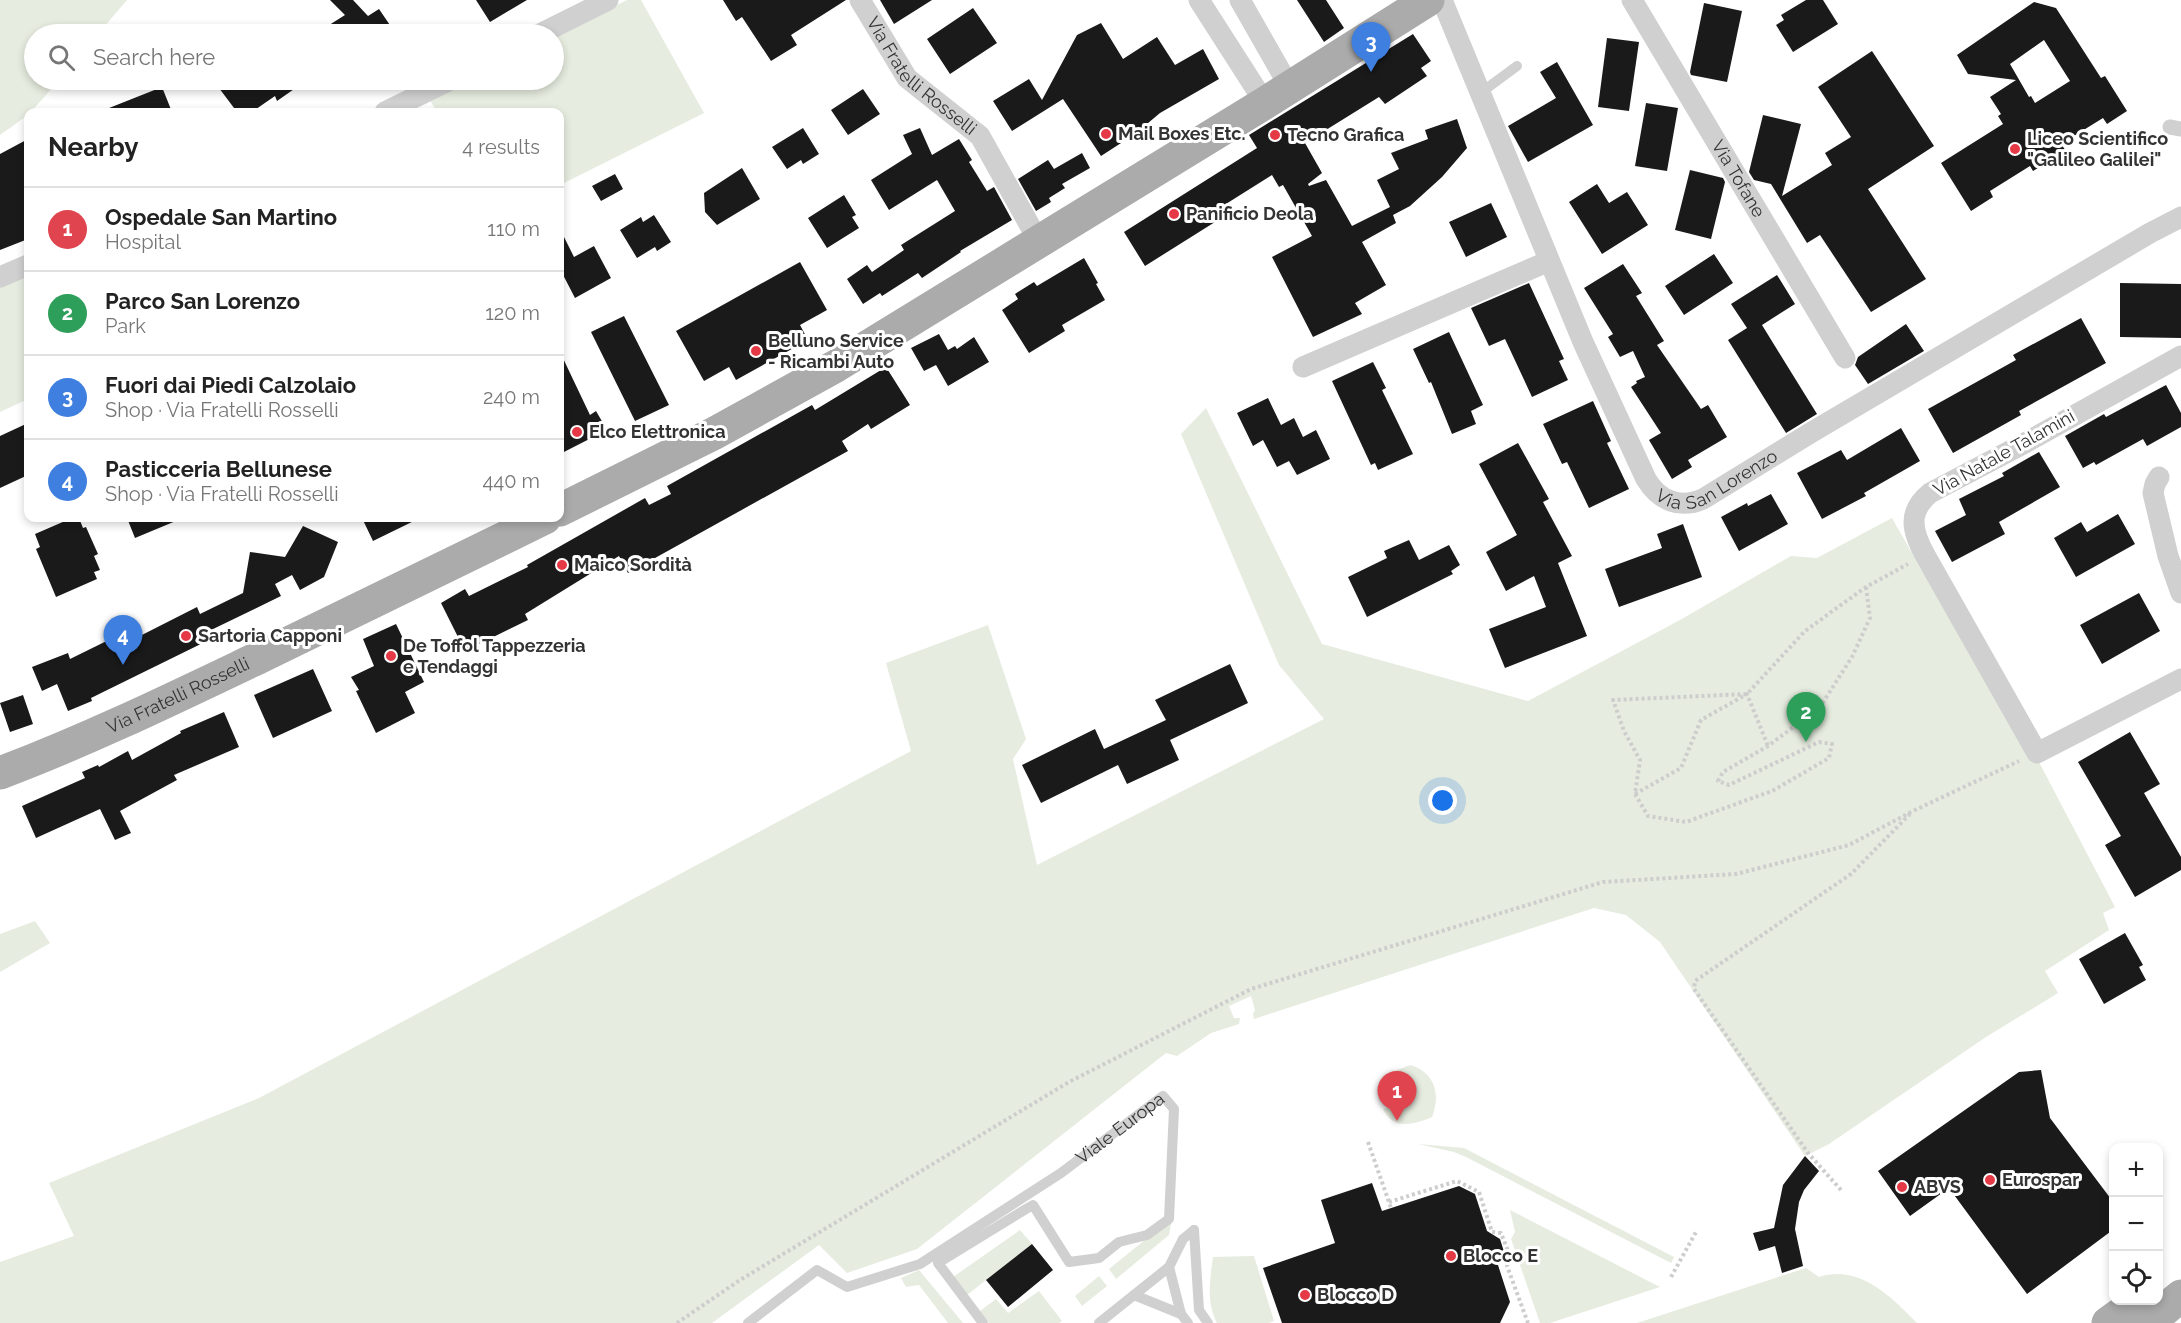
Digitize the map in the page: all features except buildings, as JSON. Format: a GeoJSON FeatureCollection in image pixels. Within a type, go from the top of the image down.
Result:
{"type":"FeatureCollection","features":[{"type":"Feature","properties":{"kind":"main road"},"geometry":{"type":"LineString","coordinates":[[564,508],[713,434],[836,366],[1428,0]]}},
{"type":"Feature","properties":{"kind":"main road","name":"Via Fratelli Rosselli"},"geometry":{"type":"LineString","coordinates":[[0,773],[42,757],[178,696],[537,522]]}},
{"type":"Feature","properties":{"kind":"main road"},"geometry":{"type":"LineString","coordinates":[[2163,1285],[2181,1272]]}},
{"type":"Feature","properties":{"kind":"main road"},"geometry":{"type":"LineString","coordinates":[[2148,1323],[2181,1296]]}},
{"type":"Feature","properties":{"kind":"main road"},"geometry":{"type":"LineString","coordinates":[[2108,1323],[2133,1305]]}},
{"type":"Feature","properties":{"kind":"street"},"geometry":{"type":"LineString","coordinates":[[560,24],[608,0]]}},
{"type":"Feature","properties":{"kind":"street","name":"Via Fratelli Rosselli"},"geometry":{"type":"LineString","coordinates":[[860,0],[907,78],[980,136],[1039,242]]}},
{"type":"Feature","properties":{"kind":"street"},"geometry":{"type":"LineString","coordinates":[[1198,0],[1277,95]]}},
{"type":"Feature","properties":{"kind":"street"},"geometry":{"type":"LineString","coordinates":[[1240,0],[1277,95]]}},
{"type":"Feature","properties":{"kind":"street","name":"Via San Lorenzo"},"geometry":{"type":"LineString","coordinates":[[1442,0],[1583,342],[1652,489],[1669,501],[1681,505],[1692,504],[2110,256],[2181,217]]}},
{"type":"Feature","properties":{"kind":"street","name":"Via Tofane"},"geometry":{"type":"LineString","coordinates":[[1632,0],[1845,358]]}},
{"type":"Feature","properties":{"kind":"street"},"geometry":{"type":"LineString","coordinates":[[393,108],[430,90]]}},
{"type":"Feature","properties":{"kind":"street"},"geometry":{"type":"LineString","coordinates":[[1303,367],[1549,261]]}},
{"type":"Feature","properties":{"kind":"street"},"geometry":{"type":"LineString","coordinates":[[0,277],[24,267]]}},
{"type":"Feature","properties":{"kind":"street","name":"Via Natale Talamini"},"geometry":{"type":"LineString","coordinates":[[2037,753],[1916,538],[1913,525],[1919,504],[1930,493],[2181,356]]}},
{"type":"Feature","properties":{"kind":"street"},"geometry":{"type":"LineString","coordinates":[[2159,477],[2153,493],[2168,556],[2181,593]]}},
{"type":"Feature","properties":{"kind":"street"},"geometry":{"type":"LineString","coordinates":[[2037,753],[2181,679]]}},
{"type":"Feature","properties":{"kind":"lane"},"geometry":{"type":"LineString","coordinates":[[1479,94],[1517,66]]}},
{"type":"Feature","properties":{"kind":"lane","name":"Viale Europa"},"geometry":{"type":"LineString","coordinates":[[748,1323],[817,1270],[846,1287],[920,1264],[1061,1173],[1163,1096],[1174,1109],[1169,1219],[1147,1235],[1119,1242],[1099,1258],[1069,1262],[1033,1205],[938,1263],[982,1323]]}},
{"type":"Feature","properties":{"kind":"lane"},"geometry":{"type":"LineString","coordinates":[[1099,1323],[1169,1267],[1183,1239],[1194,1230],[1199,1310],[1208,1323]]}},
{"type":"Feature","properties":{"kind":"lane"},"geometry":{"type":"LineString","coordinates":[[1169,1267],[1181,1314],[1188,1323]]}},
{"type":"Feature","properties":{"kind":"lane"},"geometry":{"type":"LineString","coordinates":[[1134,1295],[1181,1314]]}},
{"type":"Feature","properties":{"kind":"path"},"geometry":{"type":"LineString","coordinates":[[1635,794],[1681,768],[1701,720],[1747,694],[1805,631],[1866,587],[1925,555]]}},
{"type":"Feature","properties":{"kind":"path"},"geometry":{"type":"LineString","coordinates":[[1747,694],[1613,700],[1624,731],[1640,760],[1635,794],[1648,816],[1686,822],[1772,791],[1829,758],[1832,744],[1819,742],[1729,785],[1718,781],[1723,772],[1768,746],[1820,707],[1852,657],[1870,618],[1866,587]]}},
{"type":"Feature","properties":{"kind":"path"},"geometry":{"type":"LineString","coordinates":[[1747,694],[1768,746]]}},
{"type":"Feature","properties":{"kind":"path"},"geometry":{"type":"LineString","coordinates":[[677,1323],[740,1280],[1069,1082],[1251,989],[1604,882],[1736,874],[1849,845],[1913,811],[2037,753]]}},
{"type":"Feature","properties":{"kind":"path"},"geometry":{"type":"LineString","coordinates":[[1841,1190],[1808,1153],[1694,989],[1695,981],[1851,874],[1913,811]]}},
{"type":"Feature","properties":{"kind":"path"},"geometry":{"type":"LineString","coordinates":[[1368,1142],[1391,1208]]}},
{"type":"Feature","properties":{"kind":"path"},"geometry":{"type":"LineString","coordinates":[[1389,1202],[1457,1180],[1479,1192],[1492,1232],[1501,1233],[1510,1256],[1507,1266],[1527,1323]]}},
{"type":"Feature","properties":{"kind":"path"},"geometry":{"type":"LineString","coordinates":[[1671,1277],[1696,1232]]}},
{"type":"Feature","properties":{"kind":"shaded area"},"geometry":{"type":"Polygon","coordinates":[[[0,0],[127,0],[107,24],[24,24],[24,90],[50,90],[34,108],[24,108],[24,118],[0,135],[0,0]]]}},
{"type":"Feature","properties":{"kind":"shaded area"},"geometry":{"type":"Polygon","coordinates":[[[627,0],[641,0],[704,113],[564,183],[564,108],[435,108],[428,97],[443,90],[564,90],[564,31],[627,0]]]}},
{"type":"Feature","properties":{"kind":"shaded area"},"geometry":{"type":"Polygon","coordinates":[[[24,266],[24,401],[0,412],[0,275],[24,266]]]}},
{"type":"Feature","properties":{"kind":"shaded area"},"geometry":{"type":"Polygon","coordinates":[[[1206,408],[1322,644],[1528,701],[1680,620],[1791,556],[1817,558],[1892,518],[1922,571],[2037,753],[2040,764],[2115,907],[2103,913],[2109,930],[2045,971],[2058,993],[1986,1037],[1829,1144],[1805,1156],[1660,942],[1626,915],[1594,908],[1254,1019],[1255,1010],[1251,996],[1229,1006],[1234,1018],[1240,1018],[1239,1024],[1211,1033],[1177,1056],[1166,1053],[917,1249],[847,1273],[819,1245],[712,1323],[0,1323],[0,1262],[74,1236],[49,1183],[259,1098],[911,751],[886,663],[988,625],[1026,739],[1013,759],[1037,865],[1324,719],[1279,665],[1181,434],[1206,408]]]}},
{"type":"Feature","properties":{"kind":"shaded area"},"geometry":{"type":"Polygon","coordinates":[[[35,921],[50,943],[0,972],[0,934],[35,921]]]}},
{"type":"Feature","properties":{"kind":"shaded area"},"geometry":{"type":"Polygon","coordinates":[[[1410,1065],[1418,1068],[1430,1079],[1434,1085],[1436,1101],[1432,1117],[1404,1124],[1392,1120],[1383,1109],[1414,1100],[1410,1088],[1382,1098],[1381,1082],[1383,1076],[1410,1065]]]}},
{"type":"Feature","properties":{"kind":"shaded area"},"geometry":{"type":"Polygon","coordinates":[[[1418,1144],[1464,1148],[1674,1257],[1671,1263],[1466,1157],[1418,1144]]]}},
{"type":"Feature","properties":{"kind":"shaded area"},"geometry":{"type":"Polygon","coordinates":[[[1510,1210],[1660,1287],[1550,1323],[1540,1323],[1511,1239],[1515,1232],[1510,1210]]]}},
{"type":"Feature","properties":{"kind":"shaded area"},"geometry":{"type":"Polygon","coordinates":[[[1172,1218],[1169,1235],[1116,1279],[1109,1269],[1172,1218]]]}},
{"type":"Feature","properties":{"kind":"shaded area"},"geometry":{"type":"Polygon","coordinates":[[[1020,1230],[1032,1244],[967,1295],[953,1277],[1020,1230]]]}},
{"type":"Feature","properties":{"kind":"shaded area"},"geometry":{"type":"Polygon","coordinates":[[[1254,1256],[1274,1321],[1269,1323],[1217,1323],[1210,1299],[1213,1257],[1254,1256]]]}},
{"type":"Feature","properties":{"kind":"shaded area"},"geometry":{"type":"Polygon","coordinates":[[[1806,1268],[1819,1277],[1834,1274],[1848,1275],[1874,1285],[1917,1323],[1637,1323],[1806,1268]]]}},
{"type":"Feature","properties":{"kind":"shaded area"},"geometry":{"type":"Polygon","coordinates":[[[919,1270],[963,1323],[948,1323],[919,1285],[906,1287],[901,1278],[919,1270]]]}},
{"type":"Feature","properties":{"kind":"shaded area"},"geometry":{"type":"Polygon","coordinates":[[[1099,1276],[1107,1286],[1082,1306],[1075,1296],[1099,1276]]]}},
{"type":"Feature","properties":{"kind":"shaded area"},"geometry":{"type":"Polygon","coordinates":[[[1039,1291],[1062,1321],[1059,1323],[989,1323],[980,1311],[996,1299],[1008,1313],[1039,1291]]]}},
{"type":"Feature","properties":{"kind":"place","name":"Fuori dai Piedi Calzolaio"},"geometry":{"type":"Point","coordinates":[1371,72]}},
{"type":"Feature","properties":{"kind":"place","name":"Mail Boxes Etc."},"geometry":{"type":"Point","coordinates":[1106,134]}},
{"type":"Feature","properties":{"kind":"place","name":"Tecno Grafica"},"geometry":{"type":"Point","coordinates":[1275,135]}},
{"type":"Feature","properties":{"kind":"place","name":"Liceo Scientifico \"Galileo Galilei\""},"geometry":{"type":"Point","coordinates":[2015,149]}},
{"type":"Feature","properties":{"kind":"place","name":"Panificio Deola"},"geometry":{"type":"Point","coordinates":[1174,214]}},
{"type":"Feature","properties":{"kind":"place","name":"Belluno Service - Ricambi Auto"},"geometry":{"type":"Point","coordinates":[756,351]}},
{"type":"Feature","properties":{"kind":"place","name":"Elco Elettronica"},"geometry":{"type":"Point","coordinates":[577,432]}},
{"type":"Feature","properties":{"kind":"place","name":"Maico Sordità"},"geometry":{"type":"Point","coordinates":[562,565]}},
{"type":"Feature","properties":{"kind":"place","name":"Sartoria Capponi"},"geometry":{"type":"Point","coordinates":[186,636]}},
{"type":"Feature","properties":{"kind":"place","name":"De Toffol Tappezzeria e Tendaggi"},"geometry":{"type":"Point","coordinates":[391,656]}},
{"type":"Feature","properties":{"kind":"place","name":"Pasticceria Bellunese"},"geometry":{"type":"Point","coordinates":[123,665]}},
{"type":"Feature","properties":{"kind":"place","name":"Parco San Lorenzo"},"geometry":{"type":"Point","coordinates":[1806,742]}},
{"type":"Feature","properties":{"kind":"place","name":"Ospedale San Martino"},"geometry":{"type":"Point","coordinates":[1397,1121]}},
{"type":"Feature","properties":{"kind":"place","name":"Eurospar"},"geometry":{"type":"Point","coordinates":[1990,1180]}},
{"type":"Feature","properties":{"kind":"place","name":"ABVS"},"geometry":{"type":"Point","coordinates":[1902,1187]}},
{"type":"Feature","properties":{"kind":"place","name":"Blocco E"},"geometry":{"type":"Point","coordinates":[1451,1256]}},
{"type":"Feature","properties":{"kind":"place","name":"Blocco D"},"geometry":{"type":"Point","coordinates":[1305,1295]}}]}
